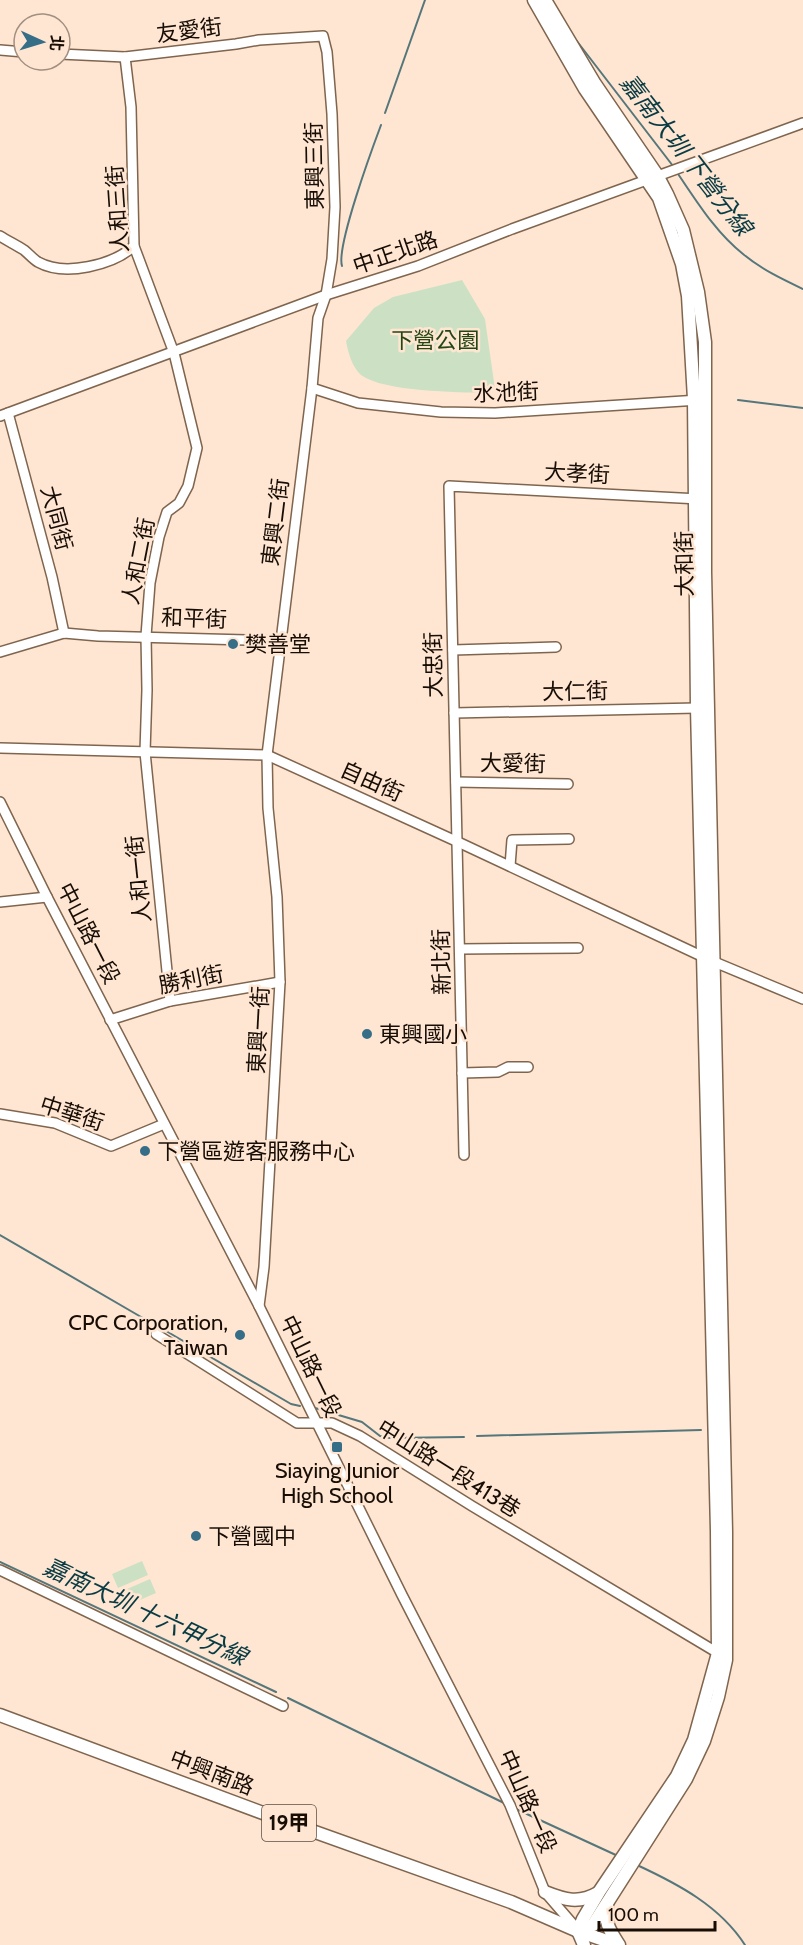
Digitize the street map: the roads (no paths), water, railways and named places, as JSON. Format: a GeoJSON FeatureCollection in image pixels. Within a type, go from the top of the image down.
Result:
{"type":"FeatureCollection","features":[{"type":"Feature","properties":{"kind":"main road"},"geometry":{"type":"LineString","coordinates":[[534,0],[585,89],[657,176]]}},
{"type":"Feature","properties":{"kind":"main road"},"geometry":{"type":"LineString","coordinates":[[545,0],[595,84],[657,176]]}},
{"type":"Feature","properties":{"kind":"main road","name":"大和街"},"geometry":{"type":"LineString","coordinates":[[657,176],[659,198],[682,264],[690,308],[699,400],[707,958]]}},
{"type":"Feature","properties":{"kind":"main road","name":"大和街"},"geometry":{"type":"LineString","coordinates":[[700,499],[697,708],[707,958]]}},
{"type":"Feature","properties":{"kind":"main road"},"geometry":{"type":"LineString","coordinates":[[578,1931],[593,1925],[603,1898],[677,1776],[694,1740],[718,1653],[707,958]]}},
{"type":"Feature","properties":{"kind":"main road"},"geometry":{"type":"LineString","coordinates":[[618,1945],[608,1929],[603,1898],[686,1779],[704,1741],[718,1697],[726,1660],[725,1508],[707,958]]}},
{"type":"Feature","properties":{"kind":"main road","name":"中興南路"},"geometry":{"type":"LineString","coordinates":[[0,1715],[287,1822],[511,1902],[578,1931]]}},
{"type":"Feature","properties":{"kind":"main road"},"geometry":{"type":"LineString","coordinates":[[545,1892],[575,1901],[603,1898]]}},
{"type":"Feature","properties":{"kind":"main road","name":"中山路一段"},"geometry":{"type":"LineString","coordinates":[[578,1931],[584,1945]]}},
{"type":"Feature","properties":{"kind":"main road","name":"19甲"},"geometry":{"type":"LineString","coordinates":[[578,1931],[618,1945]]}},
{"type":"Feature","properties":{"kind":"street","name":"友愛街"},"geometry":{"type":"LineString","coordinates":[[72,55],[125,57],[236,45],[259,40],[323,36]]}},
{"type":"Feature","properties":{"kind":"street","name":"東興三街"},"geometry":{"type":"LineString","coordinates":[[323,36],[327,52],[332,114],[335,207],[332,259],[326,295]]}},
{"type":"Feature","properties":{"kind":"street","name":"人和三街"},"geometry":{"type":"LineString","coordinates":[[125,57],[131,107],[134,246],[174,353]]}},
{"type":"Feature","properties":{"kind":"street","name":"中正北路"},"geometry":{"type":"LineString","coordinates":[[4,415],[326,295],[418,266],[803,123]]}},
{"type":"Feature","properties":{"kind":"street"},"geometry":{"type":"LineString","coordinates":[[0,236],[25,251],[39,263],[63,268],[81,269],[106,262],[129,251],[134,246]]}},
{"type":"Feature","properties":{"kind":"street","name":"東興二街"},"geometry":{"type":"LineString","coordinates":[[267,755],[312,388],[318,318],[326,295]]}},
{"type":"Feature","properties":{"kind":"street","name":"人和二街"},"geometry":{"type":"LineString","coordinates":[[146,752],[146,636],[150,583],[159,537],[167,512],[179,503],[188,486],[198,448],[174,353]]}},
{"type":"Feature","properties":{"kind":"street","name":"水池街"},"geometry":{"type":"LineString","coordinates":[[312,388],[358,403],[441,412],[495,413],[699,400]]}},
{"type":"Feature","properties":{"kind":"street","name":"大同街"},"geometry":{"type":"LineString","coordinates":[[4,415],[52,577],[63,633]]}},
{"type":"Feature","properties":{"kind":"street","name":"大孝街"},"geometry":{"type":"LineString","coordinates":[[449,486],[700,499]]}},
{"type":"Feature","properties":{"kind":"street","name":"大忠街"},"geometry":{"type":"LineString","coordinates":[[449,486],[458,842]]}},
{"type":"Feature","properties":{"kind":"street","name":"和平街"},"geometry":{"type":"LineString","coordinates":[[0,652],[63,633],[281,641]]}},
{"type":"Feature","properties":{"kind":"street"},"geometry":{"type":"LineString","coordinates":[[453,650],[556,647]]}},
{"type":"Feature","properties":{"kind":"street","name":"大仁街"},"geometry":{"type":"LineString","coordinates":[[454,713],[697,708]]}},
{"type":"Feature","properties":{"kind":"street","name":"自由街"},"geometry":{"type":"LineString","coordinates":[[0,748],[267,755],[707,958],[803,999]]}},
{"type":"Feature","properties":{"kind":"street","name":"人和一街"},"geometry":{"type":"LineString","coordinates":[[146,752],[170,1001]]}},
{"type":"Feature","properties":{"kind":"street","name":"東興一街"},"geometry":{"type":"LineString","coordinates":[[259,1306],[264,1267],[280,982],[277,897],[268,808],[267,755]]}},
{"type":"Feature","properties":{"kind":"street","name":"大愛街"},"geometry":{"type":"LineString","coordinates":[[456,782],[568,783]]}},
{"type":"Feature","properties":{"kind":"street","name":"中山路一段"},"geometry":{"type":"LineString","coordinates":[[0,802],[110,1020],[259,1306],[315,1424],[510,1805],[545,1892],[578,1931]]}},
{"type":"Feature","properties":{"kind":"street"},"geometry":{"type":"LineString","coordinates":[[510,866],[512,840],[569,839]]}},
{"type":"Feature","properties":{"kind":"street","name":"新北街"},"geometry":{"type":"LineString","coordinates":[[458,842],[464,1155]]}},
{"type":"Feature","properties":{"kind":"street"},"geometry":{"type":"LineString","coordinates":[[0,902],[47,897]]}},
{"type":"Feature","properties":{"kind":"street"},"geometry":{"type":"LineString","coordinates":[[460,949],[578,948]]}},
{"type":"Feature","properties":{"kind":"street","name":"勝利街"},"geometry":{"type":"LineString","coordinates":[[110,1020],[170,1001],[280,982]]}},
{"type":"Feature","properties":{"kind":"street"},"geometry":{"type":"LineString","coordinates":[[462,1073],[498,1072],[508,1067],[528,1067]]}},
{"type":"Feature","properties":{"kind":"street","name":"中華街"},"geometry":{"type":"LineString","coordinates":[[0,1114],[55,1123],[111,1146],[164,1124]]}},
{"type":"Feature","properties":{"kind":"street","name":"中山路一段413巷"},"geometry":{"type":"LineString","coordinates":[[156,1334],[297,1423],[332,1423],[360,1436],[472,1506],[718,1653]]}},
{"type":"Feature","properties":{"kind":"street"},"geometry":{"type":"LineString","coordinates":[[0,1570],[283,1706]]}},
{"type":"Feature","properties":{"kind":"waterway"},"geometry":{"type":"LineString","coordinates":[[385,113],[425,0]]}},
{"type":"Feature","properties":{"kind":"waterway","name":"嘉南大圳 下營分線"},"geometry":{"type":"LineString","coordinates":[[576,40],[673,166]]}},
{"type":"Feature","properties":{"kind":"waterway"},"geometry":{"type":"LineString","coordinates":[[342,266],[344,239],[349,219],[381,125]]}},
{"type":"Feature","properties":{"kind":"waterway","name":"嘉南大圳 下營分線"},"geometry":{"type":"LineString","coordinates":[[676,171],[707,215],[733,245],[764,269],[803,289]]}},
{"type":"Feature","properties":{"kind":"waterway"},"geometry":{"type":"LineString","coordinates":[[738,400],[803,408]]}},
{"type":"Feature","properties":{"kind":"waterway"},"geometry":{"type":"LineString","coordinates":[[0,1235],[148,1321]]}},
{"type":"Feature","properties":{"kind":"waterway"},"geometry":{"type":"LineString","coordinates":[[161,1328],[291,1404],[300,1406]]}},
{"type":"Feature","properties":{"kind":"waterway"},"geometry":{"type":"LineString","coordinates":[[315,1408],[362,1422],[380,1436],[390,1438],[464,1437]]}},
{"type":"Feature","properties":{"kind":"waterway"},"geometry":{"type":"LineString","coordinates":[[477,1436],[701,1430]]}},
{"type":"Feature","properties":{"kind":"waterway","name":"嘉南大圳 十六甲分線"},"geometry":{"type":"LineString","coordinates":[[0,1562],[276,1692]]}},
{"type":"Feature","properties":{"kind":"waterway","name":"嘉南大圳 十六甲分線"},"geometry":{"type":"LineString","coordinates":[[288,1698],[504,1803]]}},
{"type":"Feature","properties":{"kind":"waterway","name":"嘉南大圳 十六甲分線"},"geometry":{"type":"LineString","coordinates":[[516,1809],[618,1856]]}},
{"type":"Feature","properties":{"kind":"waterway","name":"嘉南大圳 十六甲分線"},"geometry":{"type":"LineString","coordinates":[[637,1865],[697,1897],[723,1919],[745,1945]]}},
{"type":"Feature","properties":{"kind":"place","name":"樊善堂"},"geometry":{"type":"Point","coordinates":[233,644]}},
{"type":"Feature","properties":{"kind":"place","name":"東興國小"},"geometry":{"type":"Point","coordinates":[367,1034]}},
{"type":"Feature","properties":{"kind":"place","name":"下營區遊客服務中心"},"geometry":{"type":"Point","coordinates":[145,1151]}},
{"type":"Feature","properties":{"kind":"place","name":"CPC Corporation, Taiwan"},"geometry":{"type":"Point","coordinates":[240,1335]}},
{"type":"Feature","properties":{"kind":"place","name":"Siaying Junior High School"},"geometry":{"type":"Point","coordinates":[337,1447]}},
{"type":"Feature","properties":{"kind":"place","name":"下營國中"},"geometry":{"type":"Point","coordinates":[196,1536]}},
{"type":"Feature","properties":{"kind":"park label","name":"下營公園"},"geometry":{"type":"Point","coordinates":[435,340]}}]}
